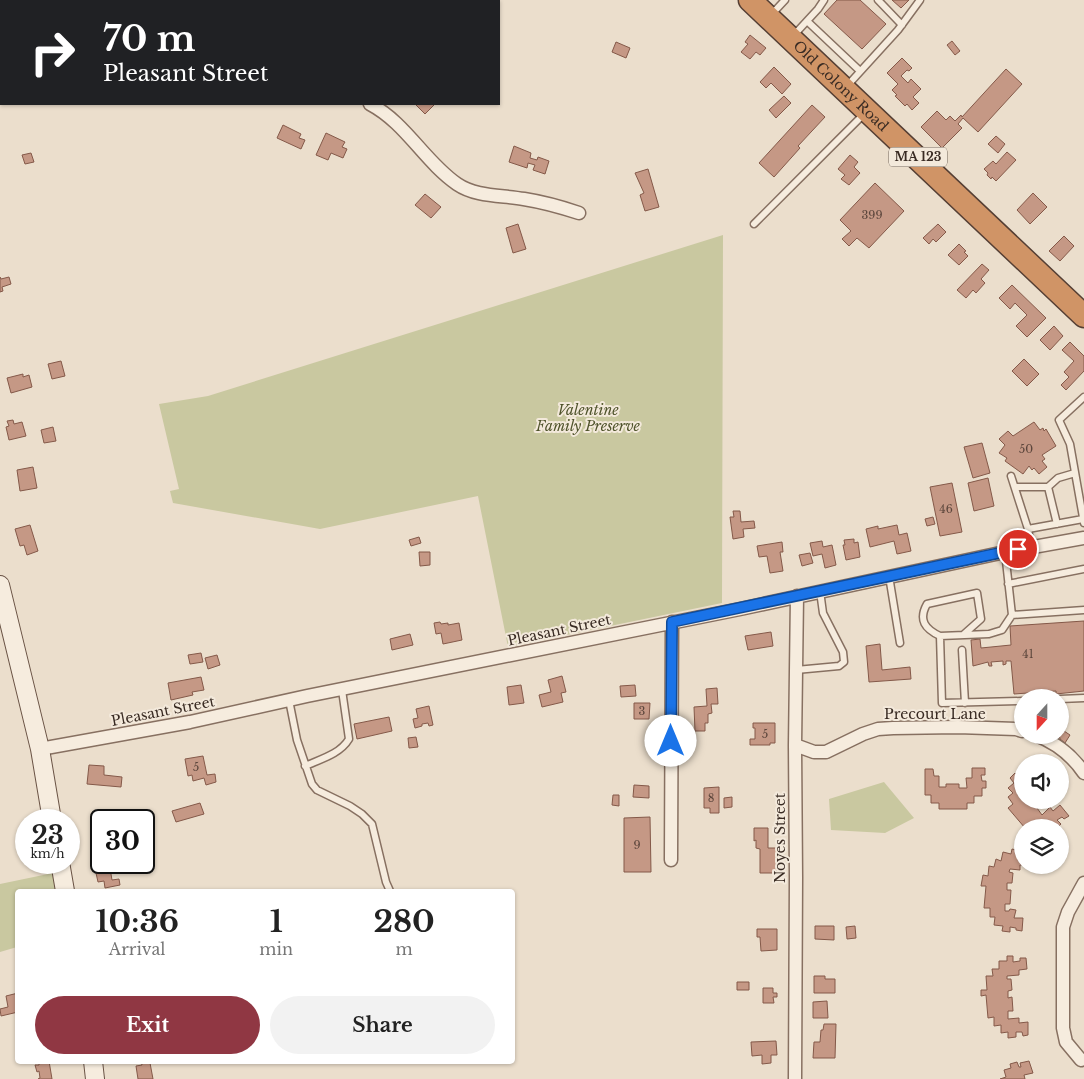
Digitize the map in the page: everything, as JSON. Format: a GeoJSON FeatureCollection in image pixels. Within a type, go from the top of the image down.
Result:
{"type":"FeatureCollection","features":[{"type":"Feature","properties":{"kind":"highway","name":"Old Colony Road"},"geometry":{"type":"LineString","coordinates":[[750,0],[1084,316]]}},
{"type":"Feature","properties":{"kind":"street"},"geometry":{"type":"LineString","coordinates":[[371,105],[395,121],[433,162],[458,185],[472,192],[546,203],[579,213]]}},
{"type":"Feature","properties":{"kind":"street","name":"Pleasant Street"},"geometry":{"type":"LineString","coordinates":[[40,749],[190,722],[1004,552],[1084,538]]}},
{"type":"Feature","properties":{"kind":"street"},"geometry":{"type":"LineString","coordinates":[[0,585],[40,749],[50,809]]}},
{"type":"Feature","properties":{"kind":"street","name":"Noyes Street"},"geometry":{"type":"LineString","coordinates":[[795,1079],[797,596]]}},
{"type":"Feature","properties":{"kind":"street"},"geometry":{"type":"LineString","coordinates":[[671,860],[672,622]]}},
{"type":"Feature","properties":{"kind":"street","name":"Precourt Lane"},"geometry":{"type":"LineString","coordinates":[[795,744],[814,752],[826,752],[878,729],[958,727],[1014,730]]}},
{"type":"Feature","properties":{"kind":"street"},"geometry":{"type":"LineString","coordinates":[[1055,744],[1065,751],[1084,773]]}},
{"type":"Feature","properties":{"kind":"street"},"geometry":{"type":"LineString","coordinates":[[62,874],[65,889]]}},
{"type":"Feature","properties":{"kind":"street"},"geometry":{"type":"LineString","coordinates":[[1081,1060],[1066,1042],[1063,1028],[1062,936],[1065,919],[1084,883]]}},
{"type":"Feature","properties":{"kind":"street"},"geometry":{"type":"LineString","coordinates":[[94,1064],[96,1079]]}},
{"type":"Feature","properties":{"kind":"lane"},"geometry":{"type":"LineString","coordinates":[[768,17],[786,0]]}},
{"type":"Feature","properties":{"kind":"lane"},"geometry":{"type":"LineString","coordinates":[[791,39],[824,0]]}},
{"type":"Feature","properties":{"kind":"lane"},"geometry":{"type":"LineString","coordinates":[[878,0],[902,24]]}},
{"type":"Feature","properties":{"kind":"lane"},"geometry":{"type":"LineString","coordinates":[[844,89],[902,24],[920,0]]}},
{"type":"Feature","properties":{"kind":"lane"},"geometry":{"type":"LineString","coordinates":[[807,22],[860,72]]}},
{"type":"Feature","properties":{"kind":"lane"},"geometry":{"type":"LineString","coordinates":[[754,224],[868,111]]}},
{"type":"Feature","properties":{"kind":"lane"},"geometry":{"type":"LineString","coordinates":[[1084,397],[1059,420],[1070,444],[1084,523]]}},
{"type":"Feature","properties":{"kind":"lane"},"geometry":{"type":"LineString","coordinates":[[1015,487],[1048,486],[1058,478],[1075,473]]}},
{"type":"Feature","properties":{"kind":"lane"},"geometry":{"type":"LineString","coordinates":[[1011,476],[1028,529],[1031,547]]}},
{"type":"Feature","properties":{"kind":"lane"},"geometry":{"type":"LineString","coordinates":[[1048,486],[1057,524]]}},
{"type":"Feature","properties":{"kind":"lane"},"geometry":{"type":"LineString","coordinates":[[1028,529],[1083,519]]}},
{"type":"Feature","properties":{"kind":"lane"},"geometry":{"type":"LineString","coordinates":[[963,635],[981,619],[976,593],[926,604],[923,610],[923,622],[930,632],[940,636],[988,634],[1002,630],[1012,615],[1004,552]]}},
{"type":"Feature","properties":{"kind":"lane"},"geometry":{"type":"LineString","coordinates":[[1008,584],[1084,569]]}},
{"type":"Feature","properties":{"kind":"lane"},"geometry":{"type":"LineString","coordinates":[[890,576],[900,643]]}},
{"type":"Feature","properties":{"kind":"lane"},"geometry":{"type":"LineString","coordinates":[[796,670],[838,666],[844,662],[843,652],[823,613],[820,591]]}},
{"type":"Feature","properties":{"kind":"lane"},"geometry":{"type":"LineString","coordinates":[[1012,615],[1084,610]]}},
{"type":"Feature","properties":{"kind":"lane"},"geometry":{"type":"LineString","coordinates":[[940,636],[942,703],[1014,701]]}},
{"type":"Feature","properties":{"kind":"lane"},"geometry":{"type":"LineString","coordinates":[[962,650],[964,703]]}},
{"type":"Feature","properties":{"kind":"lane"},"geometry":{"type":"LineString","coordinates":[[305,766],[345,747],[349,740],[342,690]]}},
{"type":"Feature","properties":{"kind":"lane"},"geometry":{"type":"LineString","coordinates":[[1069,699],[1084,698]]}},
{"type":"Feature","properties":{"kind":"lane"},"geometry":{"type":"LineString","coordinates":[[289,700],[297,740],[312,784],[317,790],[350,806],[372,824],[389,889]]}},
{"type":"Feature","properties":{"kind":"green space","name":"Valentine Family Preserve"},"geometry":{"type":"Polygon","coordinates":[[[723,235],[722,603],[508,647],[478,496],[320,529],[173,503],[170,491],[179,489],[159,404],[208,396],[723,235]]]}},
{"type":"Feature","properties":{"kind":"green space"},"geometry":{"type":"Polygon","coordinates":[[[884,782],[914,818],[885,833],[831,830],[829,799],[884,782]]]}},
{"type":"Feature","properties":{"kind":"green space"},"geometry":{"type":"Polygon","coordinates":[[[53,874],[56,889],[15,889],[15,948],[0,952],[0,884],[53,874]]]}},
{"type":"Feature","properties":{"kind":"building"},"geometry":{"type":"Polygon","coordinates":[[[837,0],[860,0],[886,24],[862,49],[824,14],[837,0]]]}},
{"type":"Feature","properties":{"kind":"building"},"geometry":{"type":"Polygon","coordinates":[[[892,0],[909,0],[901,8],[892,0]]]}},
{"type":"Feature","properties":{"kind":"building"},"geometry":{"type":"Polygon","coordinates":[[[750,35],[766,48],[760,55],[756,52],[750,59],[741,52],[748,44],[745,42],[750,35]]]}},
{"type":"Feature","properties":{"kind":"building"},"geometry":{"type":"Polygon","coordinates":[[[952,41],[960,51],[955,55],[947,45],[952,41]]]}},
{"type":"Feature","properties":{"kind":"building"},"geometry":{"type":"Polygon","coordinates":[[[616,42],[630,48],[626,58],[612,52],[616,42]]]}},
{"type":"Feature","properties":{"kind":"building"},"geometry":{"type":"Polygon","coordinates":[[[902,58],[912,68],[901,76],[908,83],[911,79],[921,89],[913,97],[919,103],[912,110],[895,96],[897,95],[892,90],[898,84],[887,73],[902,58]]]}},
{"type":"Feature","properties":{"kind":"building"},"geometry":{"type":"Polygon","coordinates":[[[774,67],[791,84],[782,94],[771,83],[766,88],[760,82],[774,67]]]}},
{"type":"Feature","properties":{"kind":"building"},"geometry":{"type":"Polygon","coordinates":[[[1006,69],[1022,84],[978,132],[963,118],[958,124],[962,128],[942,148],[921,127],[937,111],[946,120],[950,116],[955,121],[961,115],[962,117],[1006,69]]]}},
{"type":"Feature","properties":{"kind":"building"},"geometry":{"type":"Polygon","coordinates":[[[784,96],[791,103],[776,118],[769,110],[784,96]]]}},
{"type":"Feature","properties":{"kind":"building"},"geometry":{"type":"Polygon","coordinates":[[[416,105],[434,105],[425,114],[416,105]]]}},
{"type":"Feature","properties":{"kind":"building"},"geometry":{"type":"Polygon","coordinates":[[[812,105],[825,117],[798,146],[800,148],[774,177],[759,163],[812,105]]]}},
{"type":"Feature","properties":{"kind":"building"},"geometry":{"type":"Polygon","coordinates":[[[283,125],[301,134],[299,138],[305,140],[301,149],[277,138],[283,125]]]}},
{"type":"Feature","properties":{"kind":"building"},"geometry":{"type":"Polygon","coordinates":[[[326,133],[345,142],[342,147],[347,149],[343,158],[331,153],[328,160],[316,155],[326,133]]]}},
{"type":"Feature","properties":{"kind":"building"},"geometry":{"type":"Polygon","coordinates":[[[996,136],[1005,144],[998,153],[988,144],[996,136]]]}},
{"type":"Feature","properties":{"kind":"building"},"geometry":{"type":"Polygon","coordinates":[[[514,146],[531,153],[530,158],[537,160],[538,157],[549,161],[545,174],[533,170],[535,165],[528,163],[527,168],[509,162],[514,146]]]}},
{"type":"Feature","properties":{"kind":"building"},"geometry":{"type":"Polygon","coordinates":[[[1007,152],[1016,160],[996,181],[992,177],[991,179],[984,169],[993,161],[996,164],[1007,152]]]}},
{"type":"Feature","properties":{"kind":"building"},"geometry":{"type":"Polygon","coordinates":[[[31,153],[34,162],[25,164],[22,155],[31,153]]]}},
{"type":"Feature","properties":{"kind":"building"},"geometry":{"type":"Polygon","coordinates":[[[850,155],[858,162],[854,167],[860,173],[849,185],[841,179],[845,175],[838,169],[850,155]]]}},
{"type":"Feature","properties":{"kind":"building"},"geometry":{"type":"Polygon","coordinates":[[[648,169],[659,207],[645,211],[640,195],[644,193],[635,173],[648,169]]]}},
{"type":"Feature","properties":{"kind":"building"},"geometry":{"type":"Polygon","coordinates":[[[875,183],[904,211],[869,248],[857,238],[849,246],[842,239],[851,231],[840,220],[875,183]]]}},
{"type":"Feature","properties":{"kind":"building"},"geometry":{"type":"Polygon","coordinates":[[[1033,193],[1047,207],[1030,224],[1017,210],[1033,193]]]}},
{"type":"Feature","properties":{"kind":"building"},"geometry":{"type":"Polygon","coordinates":[[[425,194],[441,207],[431,218],[415,205],[425,194]]]}},
{"type":"Feature","properties":{"kind":"building"},"geometry":{"type":"Polygon","coordinates":[[[518,224],[526,249],[513,253],[506,228],[518,224]]]}},
{"type":"Feature","properties":{"kind":"building"},"geometry":{"type":"Polygon","coordinates":[[[938,224],[946,232],[936,242],[933,239],[929,244],[923,238],[938,224]]]}},
{"type":"Feature","properties":{"kind":"building"},"geometry":{"type":"Polygon","coordinates":[[[1064,236],[1074,246],[1060,261],[1049,251],[1064,236]]]}},
{"type":"Feature","properties":{"kind":"building"},"geometry":{"type":"Polygon","coordinates":[[[959,244],[968,256],[959,265],[948,255],[959,244]]]}},
{"type":"Feature","properties":{"kind":"building"},"geometry":{"type":"Polygon","coordinates":[[[982,264],[989,270],[981,279],[985,283],[976,293],[973,290],[966,298],[957,290],[982,264]]]}},
{"type":"Feature","properties":{"kind":"building"},"geometry":{"type":"Polygon","coordinates":[[[0,277],[1,279],[9,277],[11,284],[2,287],[3,291],[0,292],[0,277]]]}},
{"type":"Feature","properties":{"kind":"building"},"geometry":{"type":"Polygon","coordinates":[[[1012,285],[1046,318],[1027,337],[1016,326],[1027,315],[1015,303],[1010,309],[999,298],[1012,285]]]}},
{"type":"Feature","properties":{"kind":"building"},"geometry":{"type":"Polygon","coordinates":[[[1054,326],[1063,336],[1050,350],[1040,340],[1054,326]]]}},
{"type":"Feature","properties":{"kind":"building"},"geometry":{"type":"Polygon","coordinates":[[[1070,342],[1084,356],[1084,371],[1066,390],[1061,385],[1069,377],[1064,372],[1074,361],[1062,350],[1070,342]]]}},
{"type":"Feature","properties":{"kind":"building"},"geometry":{"type":"Polygon","coordinates":[[[1024,359],[1039,374],[1027,386],[1012,371],[1024,359]]]}},
{"type":"Feature","properties":{"kind":"building"},"geometry":{"type":"Polygon","coordinates":[[[61,361],[65,376],[52,379],[48,364],[61,361]]]}},
{"type":"Feature","properties":{"kind":"building"},"geometry":{"type":"Polygon","coordinates":[[[23,374],[23,377],[29,375],[32,387],[11,393],[7,378],[23,374]]]}},
{"type":"Feature","properties":{"kind":"building"},"geometry":{"type":"Polygon","coordinates":[[[13,420],[14,424],[22,422],[26,436],[9,440],[6,427],[9,426],[7,421],[13,420]]]}},
{"type":"Feature","properties":{"kind":"building"},"geometry":{"type":"Polygon","coordinates":[[[1034,422],[1040,430],[1043,428],[1044,431],[1046,429],[1056,446],[1042,455],[1045,459],[1042,461],[1047,467],[1039,474],[1034,468],[1032,470],[1029,466],[1023,474],[1005,461],[1007,458],[999,453],[1005,445],[999,439],[1008,431],[1013,436],[1034,422]]]}},
{"type":"Feature","properties":{"kind":"building"},"geometry":{"type":"Polygon","coordinates":[[[53,427],[56,441],[44,443],[41,430],[53,427]]]}},
{"type":"Feature","properties":{"kind":"building"},"geometry":{"type":"Polygon","coordinates":[[[982,443],[990,473],[973,478],[964,447],[982,443]]]}},
{"type":"Feature","properties":{"kind":"building"},"geometry":{"type":"Polygon","coordinates":[[[33,467],[37,488],[20,491],[17,470],[33,467]]]}},
{"type":"Feature","properties":{"kind":"building"},"geometry":{"type":"Polygon","coordinates":[[[988,478],[994,506],[974,511],[968,483],[988,478]]]}},
{"type":"Feature","properties":{"kind":"building"},"geometry":{"type":"Polygon","coordinates":[[[952,483],[962,532],[940,536],[930,487],[952,483]]]}},
{"type":"Feature","properties":{"kind":"building"},"geometry":{"type":"Polygon","coordinates":[[[733,511],[740,511],[741,522],[754,521],[755,528],[743,529],[744,537],[733,539],[730,517],[734,517],[733,511]]]}},
{"type":"Feature","properties":{"kind":"building"},"geometry":{"type":"Polygon","coordinates":[[[933,517],[935,524],[927,526],[925,519],[933,517]]]}},
{"type":"Feature","properties":{"kind":"building"},"geometry":{"type":"Polygon","coordinates":[[[30,525],[38,551],[27,555],[24,545],[20,546],[15,529],[30,525]]]}},
{"type":"Feature","properties":{"kind":"building"},"geometry":{"type":"Polygon","coordinates":[[[897,525],[899,535],[907,533],[911,551],[897,554],[894,541],[870,547],[866,529],[878,526],[878,529],[897,525]]]}},
{"type":"Feature","properties":{"kind":"building"},"geometry":{"type":"Polygon","coordinates":[[[419,537],[421,543],[411,546],[409,540],[419,537]]]}},
{"type":"Feature","properties":{"kind":"building"},"geometry":{"type":"Polygon","coordinates":[[[854,539],[854,543],[858,542],[860,557],[846,560],[844,540],[854,539]]]}},
{"type":"Feature","properties":{"kind":"building"},"geometry":{"type":"Polygon","coordinates":[[[822,541],[823,547],[832,545],[836,565],[825,568],[822,554],[813,556],[810,543],[822,541]]]}},
{"type":"Feature","properties":{"kind":"building"},"geometry":{"type":"Polygon","coordinates":[[[782,542],[783,552],[780,552],[783,571],[770,573],[767,556],[759,557],[757,546],[782,542]]]}},
{"type":"Feature","properties":{"kind":"building"},"geometry":{"type":"Polygon","coordinates":[[[419,552],[430,552],[430,565],[420,566],[419,552]]]}},
{"type":"Feature","properties":{"kind":"building"},"geometry":{"type":"Polygon","coordinates":[[[810,553],[813,563],[802,566],[799,555],[810,553]]]}},
{"type":"Feature","properties":{"kind":"building"},"geometry":{"type":"Polygon","coordinates":[[[1084,621],[1084,691],[1069,693],[1069,689],[1014,689],[1014,694],[1011,661],[1006,661],[1006,664],[1003,665],[1003,661],[991,662],[992,666],[989,666],[988,662],[973,666],[971,640],[980,639],[981,648],[1011,645],[1010,626],[1084,621]]]}},
{"type":"Feature","properties":{"kind":"building"},"geometry":{"type":"Polygon","coordinates":[[[440,622],[441,624],[448,623],[448,625],[459,623],[462,640],[443,644],[441,633],[436,634],[434,623],[440,622]]]}},
{"type":"Feature","properties":{"kind":"building"},"geometry":{"type":"Polygon","coordinates":[[[771,632],[773,646],[748,650],[745,636],[771,632]]]}},
{"type":"Feature","properties":{"kind":"building"},"geometry":{"type":"Polygon","coordinates":[[[410,634],[413,645],[392,650],[390,639],[410,634]]]}},
{"type":"Feature","properties":{"kind":"building"},"geometry":{"type":"Polygon","coordinates":[[[880,644],[882,670],[910,667],[911,679],[869,682],[866,646],[880,644]]]}},
{"type":"Feature","properties":{"kind":"building"},"geometry":{"type":"Polygon","coordinates":[[[201,653],[203,662],[190,664],[188,655],[201,653]]]}},
{"type":"Feature","properties":{"kind":"building"},"geometry":{"type":"Polygon","coordinates":[[[217,655],[220,665],[208,669],[205,658],[217,655]]]}},
{"type":"Feature","properties":{"kind":"building"},"geometry":{"type":"Polygon","coordinates":[[[562,676],[566,692],[561,693],[563,702],[542,707],[539,695],[551,692],[548,680],[562,676]]]}},
{"type":"Feature","properties":{"kind":"building"},"geometry":{"type":"Polygon","coordinates":[[[201,677],[204,690],[192,692],[193,695],[171,700],[168,683],[201,677]]]}},
{"type":"Feature","properties":{"kind":"building"},"geometry":{"type":"Polygon","coordinates":[[[521,685],[524,703],[509,705],[507,687],[521,685]]]}},
{"type":"Feature","properties":{"kind":"building"},"geometry":{"type":"Polygon","coordinates":[[[635,685],[636,696],[621,697],[620,686],[635,685]]]}},
{"type":"Feature","properties":{"kind":"building"},"geometry":{"type":"Polygon","coordinates":[[[717,688],[718,704],[711,704],[712,713],[708,714],[708,723],[705,723],[705,731],[695,731],[694,707],[707,706],[706,689],[717,688]]]}},
{"type":"Feature","properties":{"kind":"building"},"geometry":{"type":"Polygon","coordinates":[[[634,703],[650,703],[649,719],[634,719],[634,703]]]}},
{"type":"Feature","properties":{"kind":"building"},"geometry":{"type":"Polygon","coordinates":[[[429,706],[433,725],[429,726],[428,723],[422,724],[422,726],[415,728],[413,719],[418,718],[416,709],[429,706]]]}},
{"type":"Feature","properties":{"kind":"building"},"geometry":{"type":"Polygon","coordinates":[[[389,717],[392,731],[357,739],[354,724],[389,717]]]}},
{"type":"Feature","properties":{"kind":"building"},"geometry":{"type":"Polygon","coordinates":[[[753,723],[775,723],[775,743],[770,743],[770,745],[750,745],[750,739],[755,739],[753,723]]]}},
{"type":"Feature","properties":{"kind":"building"},"geometry":{"type":"Polygon","coordinates":[[[416,737],[418,747],[409,748],[408,738],[416,737]]]}},
{"type":"Feature","properties":{"kind":"building"},"geometry":{"type":"Polygon","coordinates":[[[203,756],[207,775],[215,774],[216,782],[206,785],[204,778],[193,781],[192,775],[188,776],[185,759],[203,756]]]}},
{"type":"Feature","properties":{"kind":"building"},"geometry":{"type":"Polygon","coordinates":[[[89,765],[104,766],[104,775],[122,777],[121,787],[87,784],[89,765]]]}},
{"type":"Feature","properties":{"kind":"building"},"geometry":{"type":"Polygon","coordinates":[[[972,768],[985,768],[985,775],[981,775],[982,781],[986,781],[986,788],[982,788],[982,796],[974,796],[974,803],[967,803],[967,809],[939,809],[939,803],[931,803],[931,795],[925,795],[925,769],[933,769],[934,776],[939,776],[939,787],[946,787],[946,784],[959,784],[959,788],[967,788],[966,778],[972,778],[972,768]]]}},
{"type":"Feature","properties":{"kind":"building"},"geometry":{"type":"Polygon","coordinates":[[[1014,774],[1014,783],[1010,778],[1014,774]]]}},
{"type":"Feature","properties":{"kind":"building"},"geometry":{"type":"Polygon","coordinates":[[[1014,783],[1014,809],[1038,809],[1042,815],[1048,809],[1053,811],[1055,809],[1063,809],[1069,816],[1064,819],[1062,817],[1059,819],[1017,819],[1008,808],[1013,804],[1008,797],[1013,793],[1008,788],[1014,783]]]}},
{"type":"Feature","properties":{"kind":"building"},"geometry":{"type":"Polygon","coordinates":[[[634,785],[649,786],[649,798],[633,797],[634,785]]]}},
{"type":"Feature","properties":{"kind":"building"},"geometry":{"type":"Polygon","coordinates":[[[719,787],[719,813],[710,813],[710,808],[704,808],[704,788],[719,787]]]}},
{"type":"Feature","properties":{"kind":"building"},"geometry":{"type":"Polygon","coordinates":[[[613,795],[619,795],[619,806],[612,805],[613,795]]]}},
{"type":"Feature","properties":{"kind":"building"},"geometry":{"type":"Polygon","coordinates":[[[732,797],[732,807],[724,808],[724,798],[732,797]]]}},
{"type":"Feature","properties":{"kind":"building"},"geometry":{"type":"Polygon","coordinates":[[[200,803],[204,814],[176,822],[172,811],[200,803]]]}},
{"type":"Feature","properties":{"kind":"building"},"geometry":{"type":"Polygon","coordinates":[[[650,817],[651,872],[624,872],[624,818],[650,817]]]}},
{"type":"Feature","properties":{"kind":"building"},"geometry":{"type":"Polygon","coordinates":[[[754,828],[768,828],[768,848],[777,848],[777,873],[760,873],[760,849],[756,848],[756,840],[754,841],[754,828]]]}},
{"type":"Feature","properties":{"kind":"building"},"geometry":{"type":"Polygon","coordinates":[[[1012,849],[1014,850],[1014,869],[1010,869],[1009,872],[1013,873],[1012,883],[1007,883],[1007,890],[1011,890],[1010,904],[1005,904],[1005,911],[1010,909],[1016,910],[1014,918],[1023,918],[1022,931],[1010,927],[1010,932],[1002,931],[1003,926],[994,925],[995,917],[990,917],[990,908],[984,908],[986,886],[981,886],[983,875],[988,876],[989,866],[994,867],[996,859],[1001,861],[1003,852],[1011,854],[1012,849]]]}},
{"type":"Feature","properties":{"kind":"building"},"geometry":{"type":"Polygon","coordinates":[[[96,874],[111,874],[112,880],[119,879],[120,885],[105,888],[104,881],[98,882],[96,874]]]}},
{"type":"Feature","properties":{"kind":"building"},"geometry":{"type":"Polygon","coordinates":[[[815,926],[834,926],[834,940],[815,939],[815,926]]]}},
{"type":"Feature","properties":{"kind":"building"},"geometry":{"type":"Polygon","coordinates":[[[855,926],[856,938],[847,939],[846,927],[855,926]]]}},
{"type":"Feature","properties":{"kind":"building"},"geometry":{"type":"Polygon","coordinates":[[[757,929],[777,929],[777,950],[761,951],[760,937],[757,937],[757,929]]]}},
{"type":"Feature","properties":{"kind":"building"},"geometry":{"type":"Polygon","coordinates":[[[1007,956],[1013,956],[1013,962],[1020,961],[1020,958],[1026,958],[1027,969],[1019,970],[1019,975],[1007,976],[1007,979],[1011,979],[1012,990],[1008,991],[1008,998],[1012,997],[1013,1011],[1008,1011],[1008,1019],[1019,1018],[1019,1023],[1028,1022],[1028,1035],[1023,1036],[1022,1032],[1016,1032],[1016,1037],[1008,1038],[1008,1032],[1001,1033],[1001,1025],[994,1026],[994,1017],[988,1018],[986,995],[981,996],[981,990],[987,990],[986,976],[993,976],[992,969],[999,969],[999,961],[1007,961],[1007,956]]]}},
{"type":"Feature","properties":{"kind":"building"},"geometry":{"type":"Polygon","coordinates":[[[814,976],[825,976],[825,979],[835,979],[835,993],[814,993],[814,976]]]}},
{"type":"Feature","properties":{"kind":"building"},"geometry":{"type":"Polygon","coordinates":[[[737,982],[749,982],[749,990],[737,990],[737,982]]]}},
{"type":"Feature","properties":{"kind":"building"},"geometry":{"type":"Polygon","coordinates":[[[763,988],[773,988],[773,993],[777,993],[777,997],[773,997],[774,1003],[763,1003],[763,988]]]}},
{"type":"Feature","properties":{"kind":"building"},"geometry":{"type":"Polygon","coordinates":[[[15,994],[15,1013],[1,1016],[0,1009],[8,1007],[6,996],[15,994]]]}},
{"type":"Feature","properties":{"kind":"building"},"geometry":{"type":"Polygon","coordinates":[[[827,1001],[828,1018],[813,1018],[813,1002],[827,1001]]]}},
{"type":"Feature","properties":{"kind":"building"},"geometry":{"type":"Polygon","coordinates":[[[824,1024],[836,1024],[835,1058],[813,1058],[814,1042],[820,1042],[821,1030],[823,1030],[824,1024]]]}},
{"type":"Feature","properties":{"kind":"building"},"geometry":{"type":"Polygon","coordinates":[[[776,1041],[777,1055],[771,1055],[771,1063],[762,1064],[762,1055],[752,1056],[751,1042],[776,1041]]]}},
{"type":"Feature","properties":{"kind":"building"},"geometry":{"type":"Polygon","coordinates":[[[1029,1061],[1033,1073],[1024,1075],[1025,1079],[1000,1079],[1006,1077],[1004,1070],[1011,1068],[1010,1064],[1017,1062],[1019,1067],[1021,1067],[1020,1063],[1029,1061]]]}},
{"type":"Feature","properties":{"kind":"building"},"geometry":{"type":"Polygon","coordinates":[[[50,1064],[52,1079],[38,1079],[40,1078],[39,1071],[37,1072],[35,1065],[50,1064]]]}},
{"type":"Feature","properties":{"kind":"building"},"geometry":{"type":"Polygon","coordinates":[[[150,1064],[153,1079],[138,1079],[136,1066],[150,1064]]]}},
{"type":"Feature","properties":{"kind":"route"},"geometry":{"type":"LineString","coordinates":[[671,741],[672,622],[1018,549]]}}]}
